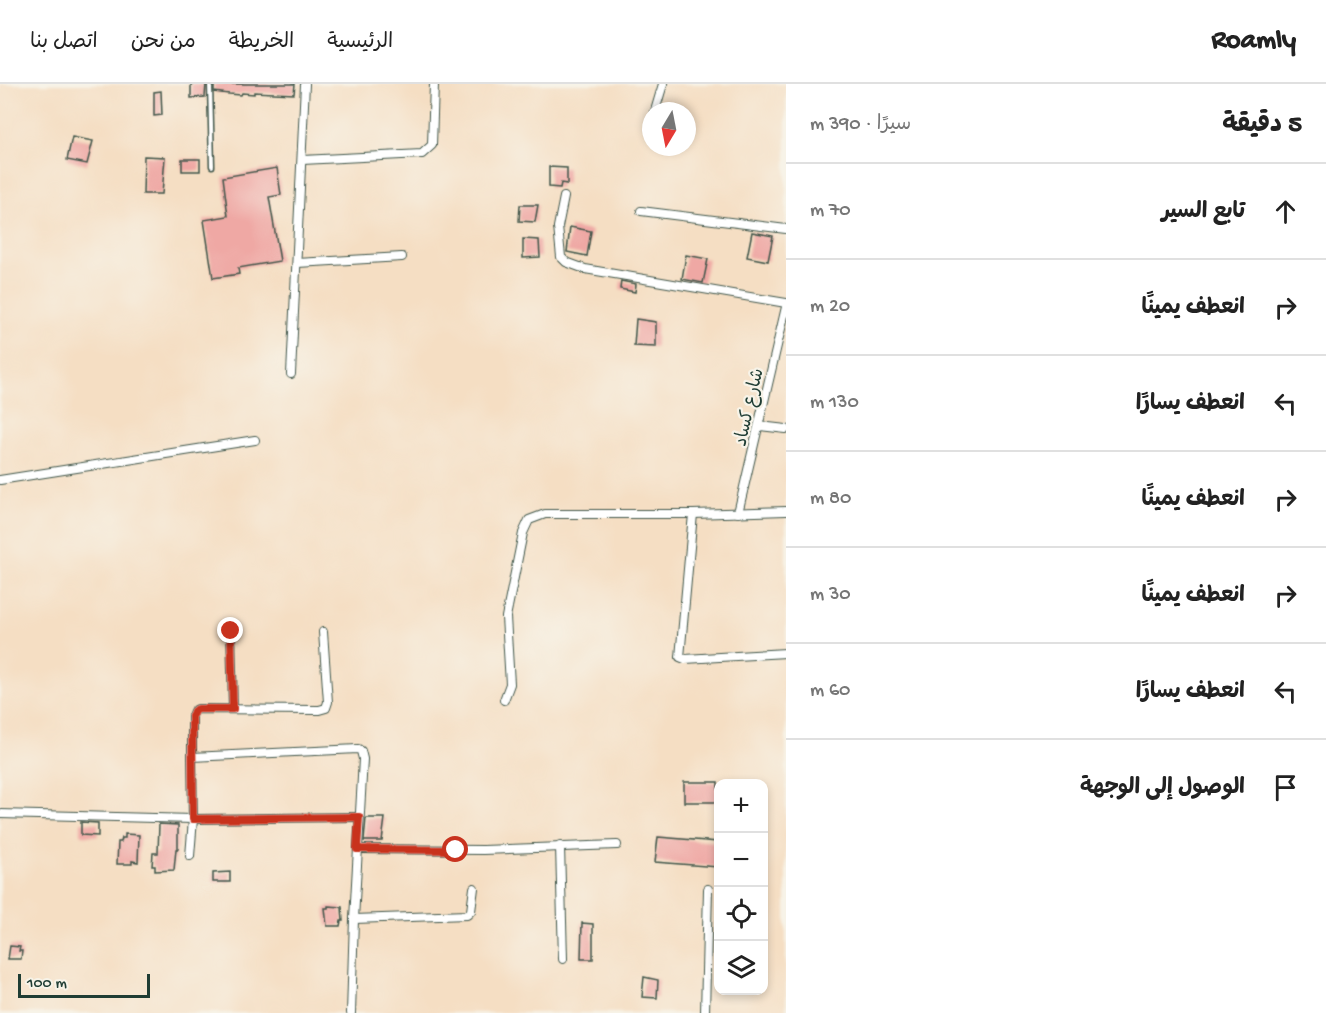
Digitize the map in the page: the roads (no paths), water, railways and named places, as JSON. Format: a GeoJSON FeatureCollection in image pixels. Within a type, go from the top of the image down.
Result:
{"type":"FeatureCollection","features":[{"type":"Feature","properties":{"kind":"street"},"geometry":{"type":"LineString","coordinates":[[291,374],[305,84]]}},
{"type":"Feature","properties":{"kind":"street"},"geometry":{"type":"LineString","coordinates":[[302,160],[422,154],[432,145],[434,84]]}},
{"type":"Feature","properties":{"kind":"street"},"geometry":{"type":"LineString","coordinates":[[658,102],[663,84]]}},
{"type":"Feature","properties":{"kind":"street"},"geometry":{"type":"LineString","coordinates":[[564,197],[558,227],[561,257],[566,262],[585,269],[786,305]]}},
{"type":"Feature","properties":{"kind":"street"},"geometry":{"type":"LineString","coordinates":[[641,211],[786,229]]}},
{"type":"Feature","properties":{"kind":"street"},"geometry":{"type":"LineString","coordinates":[[297,263],[402,257]]}},
{"type":"Feature","properties":{"kind":"street","name":"شارع كساد"},"geometry":{"type":"LineString","coordinates":[[738,513],[760,426],[786,305]]}},
{"type":"Feature","properties":{"kind":"street"},"geometry":{"type":"LineString","coordinates":[[776,349],[786,351]]}},
{"type":"Feature","properties":{"kind":"street"},"geometry":{"type":"LineString","coordinates":[[760,426],[786,429]]}},
{"type":"Feature","properties":{"kind":"street"},"geometry":{"type":"LineString","coordinates":[[0,480],[255,440]]}},
{"type":"Feature","properties":{"kind":"street"},"geometry":{"type":"LineString","coordinates":[[504,700],[510,684],[506,617],[523,533],[529,520],[544,514],[693,514],[786,511]]}},
{"type":"Feature","properties":{"kind":"street"},"geometry":{"type":"LineString","coordinates":[[693,514],[680,657],[685,659],[786,652]]}},
{"type":"Feature","properties":{"kind":"street"},"geometry":{"type":"LineString","coordinates":[[231,631],[233,709]]}},
{"type":"Feature","properties":{"kind":"street"},"geometry":{"type":"LineString","coordinates":[[190,856],[193,819],[192,716],[194,711],[198,709],[319,710],[326,708],[328,702],[323,632]]}},
{"type":"Feature","properties":{"kind":"street"},"geometry":{"type":"LineString","coordinates":[[192,757],[358,748],[361,751],[363,759],[351,1013]]}},
{"type":"Feature","properties":{"kind":"street"},"geometry":{"type":"LineString","coordinates":[[0,814],[193,819],[359,817]]}},
{"type":"Feature","properties":{"kind":"street"},"geometry":{"type":"LineString","coordinates":[[357,849],[483,850],[617,845]]}},
{"type":"Feature","properties":{"kind":"street"},"geometry":{"type":"LineString","coordinates":[[560,846],[563,958]]}},
{"type":"Feature","properties":{"kind":"street"},"geometry":{"type":"LineString","coordinates":[[354,919],[467,915],[471,911],[474,888]]}},
{"type":"Feature","properties":{"kind":"street"},"geometry":{"type":"LineString","coordinates":[[705,1013],[708,889]]}},
{"type":"Feature","properties":{"kind":"lane"},"geometry":{"type":"LineString","coordinates":[[210,84],[212,166]]}}]}
